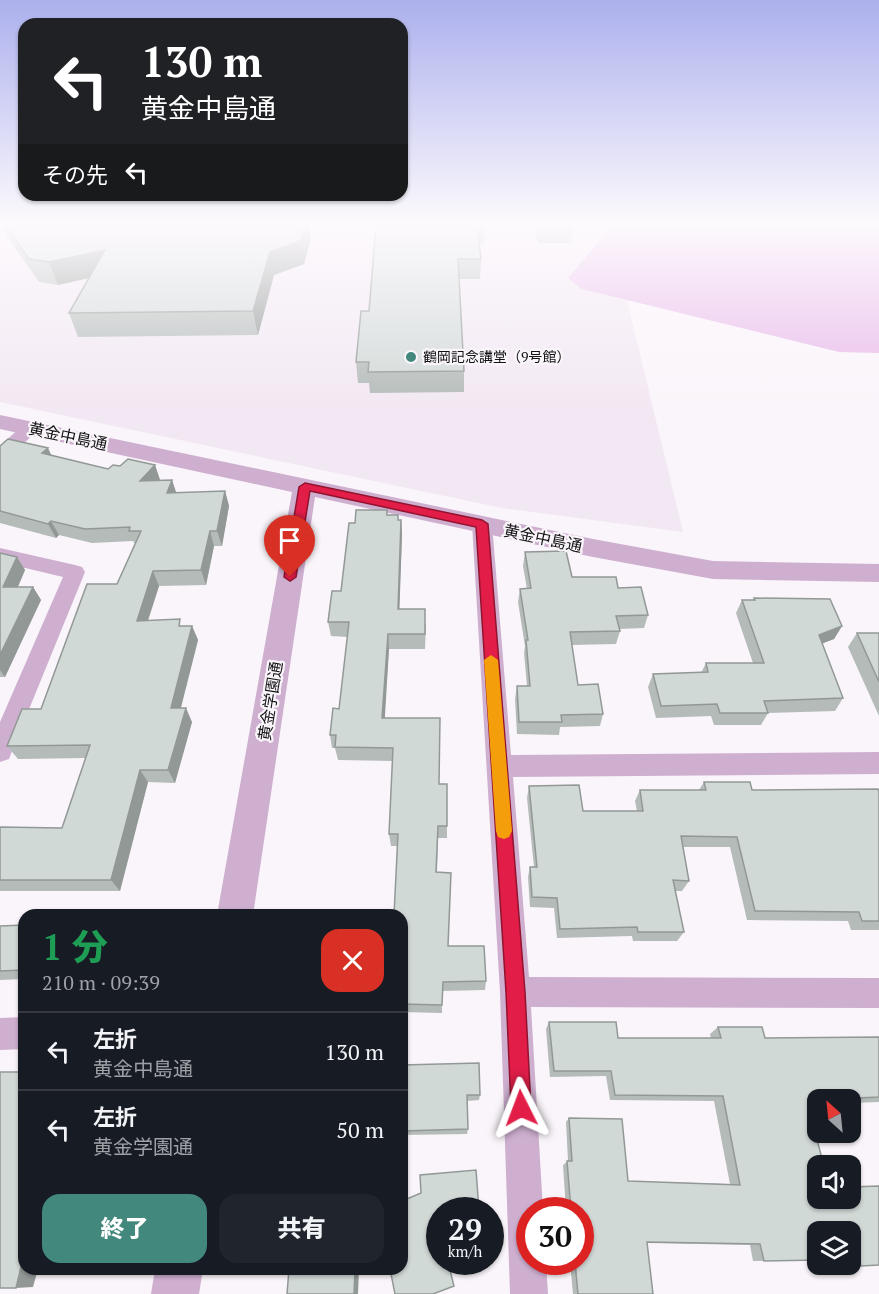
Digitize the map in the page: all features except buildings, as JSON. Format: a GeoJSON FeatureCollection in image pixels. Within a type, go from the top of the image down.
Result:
{"type":"FeatureCollection","features":[{"type":"Feature","properties":{"kind":"street","name":"黄金中島通"},"geometry":{"type":"LineString","coordinates":[[0,422],[482,524],[713,570],[879,573]]}},
{"type":"Feature","properties":{"kind":"street"},"geometry":{"type":"LineString","coordinates":[[0,456],[30,428]]}},
{"type":"Feature","properties":{"kind":"street","name":"黄金学園通"},"geometry":{"type":"LineString","coordinates":[[236,909],[305,487]]}},
{"type":"Feature","properties":{"kind":"street"},"geometry":{"type":"LineString","coordinates":[[482,524],[515,992],[529,1294]]}},
{"type":"Feature","properties":{"kind":"street"},"geometry":{"type":"LineString","coordinates":[[0,555],[75,572],[0,752]]}},
{"type":"Feature","properties":{"kind":"street"},"geometry":{"type":"LineString","coordinates":[[499,766],[879,763]]}},
{"type":"Feature","properties":{"kind":"street"},"geometry":{"type":"LineString","coordinates":[[515,992],[879,993]]}},
{"type":"Feature","properties":{"kind":"street"},"geometry":{"type":"LineString","coordinates":[[0,1034],[18,1033]]}},
{"type":"Feature","properties":{"kind":"street"},"geometry":{"type":"LineString","coordinates":[[175,1294],[178,1275]]}},
{"type":"Feature","properties":{"kind":"shaded area"},"geometry":{"type":"Polygon","coordinates":[[[0,286],[624,286],[683,532],[502,508],[0,402],[0,286]]]}},
{"type":"Feature","properties":{"kind":"shaded area"},"geometry":{"type":"Polygon","coordinates":[[[579,286],[879,286],[879,353],[839,352],[579,286]]]}},
{"type":"Feature","properties":{"kind":"slow traffic"},"geometry":{"type":"LineString","coordinates":[[491,660],[504,831]]}},
{"type":"Feature","properties":{"kind":"place","name":"鶴岡記念講堂（9号館）"},"geometry":{"type":"Point","coordinates":[411,357]}},
{"type":"Feature","properties":{"kind":"route"},"geometry":{"type":"LineString","coordinates":[[290,577],[305,487],[482,524],[521,1108]]}}]}
